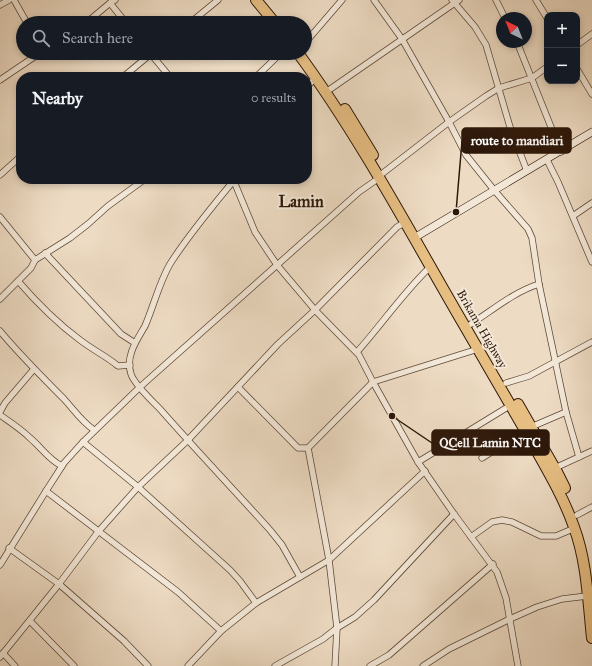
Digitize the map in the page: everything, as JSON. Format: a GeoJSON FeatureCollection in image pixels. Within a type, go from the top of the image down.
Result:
{"type":"FeatureCollection","features":[{"type":"Feature","properties":{"kind":"highway"},"geometry":{"type":"LineString","coordinates":[[256,0],[269,16]]}},
{"type":"Feature","properties":{"kind":"highway"},"geometry":{"type":"LineString","coordinates":[[265,0],[278,16]]}},
{"type":"Feature","properties":{"kind":"highway","name":"Brikama Highway"},"geometry":{"type":"LineString","coordinates":[[303,60],[316,77],[329,90]]}},
{"type":"Feature","properties":{"kind":"highway","name":"Brikama Highway"},"geometry":{"type":"LineString","coordinates":[[311,60],[329,90],[358,130],[404,223],[416,237],[430,267],[511,405],[555,468],[577,515],[592,578]]}},
{"type":"Feature","properties":{"kind":"highway","name":"Brikama Highway"},"geometry":{"type":"LineString","coordinates":[[381,176],[416,237],[506,383],[560,492],[575,528],[586,578],[592,638]]}},
{"type":"Feature","properties":{"kind":"main road"},"geometry":{"type":"LineString","coordinates":[[416,237],[561,152],[592,132]]}},
{"type":"Feature","properties":{"kind":"street"},"geometry":{"type":"LineString","coordinates":[[0,5],[9,0]]}},
{"type":"Feature","properties":{"kind":"street"},"geometry":{"type":"LineString","coordinates":[[14,0],[23,16]]}},
{"type":"Feature","properties":{"kind":"street"},"geometry":{"type":"LineString","coordinates":[[199,16],[218,0]]}},
{"type":"Feature","properties":{"kind":"street"},"geometry":{"type":"LineString","coordinates":[[312,35],[342,0]]}},
{"type":"Feature","properties":{"kind":"street"},"geometry":{"type":"LineString","coordinates":[[374,0],[402,39],[466,155],[528,229],[532,238],[539,284],[566,412],[579,457]]}},
{"type":"Feature","properties":{"kind":"street"},"geometry":{"type":"LineString","coordinates":[[496,0],[502,12]]}},
{"type":"Feature","properties":{"kind":"street"},"geometry":{"type":"LineString","coordinates":[[536,0],[544,13]]}},
{"type":"Feature","properties":{"kind":"street"},"geometry":{"type":"LineString","coordinates":[[329,90],[455,1],[475,27],[486,46],[510,127],[527,171]]}},
{"type":"Feature","properties":{"kind":"street"},"geometry":{"type":"LineString","coordinates":[[94,16],[112,2],[121,16]]}},
{"type":"Feature","properties":{"kind":"street"},"geometry":{"type":"LineString","coordinates":[[580,43],[592,34]]}},
{"type":"Feature","properties":{"kind":"street"},"geometry":{"type":"LineString","coordinates":[[520,48],[561,152]]}},
{"type":"Feature","properties":{"kind":"street"},"geometry":{"type":"LineString","coordinates":[[0,80],[30,60]]}},
{"type":"Feature","properties":{"kind":"street"},"geometry":{"type":"LineString","coordinates":[[128,72],[143,60]]}},
{"type":"Feature","properties":{"kind":"street"},"geometry":{"type":"LineString","coordinates":[[157,60],[166,72]]}},
{"type":"Feature","properties":{"kind":"street"},"geometry":{"type":"LineString","coordinates":[[261,72],[274,60]]}},
{"type":"Feature","properties":{"kind":"street"},"geometry":{"type":"LineString","coordinates":[[0,565],[9,548],[62,466],[94,430],[140,387],[359,192],[449,122],[486,96],[499,88],[532,78],[544,69]]}},
{"type":"Feature","properties":{"kind":"street"},"geometry":{"type":"LineString","coordinates":[[580,74],[592,94]]}},
{"type":"Feature","properties":{"kind":"street"},"geometry":{"type":"LineString","coordinates":[[312,81],[316,77]]}},
{"type":"Feature","properties":{"kind":"street"},"geometry":{"type":"LineString","coordinates":[[547,160],[592,262]]}},
{"type":"Feature","properties":{"kind":"street"},"geometry":{"type":"LineString","coordinates":[[0,175],[16,161]]}},
{"type":"Feature","properties":{"kind":"street"},"geometry":{"type":"LineString","coordinates":[[0,299],[31,268],[35,260],[76,233],[108,206],[138,184]]}},
{"type":"Feature","properties":{"kind":"street"},"geometry":{"type":"LineString","coordinates":[[230,184],[170,265],[145,325],[135,343],[130,357],[131,374],[140,387],[187,440],[274,535],[282,545],[300,577]]}},
{"type":"Feature","properties":{"kind":"street"},"geometry":{"type":"LineString","coordinates":[[236,184],[255,232],[277,265],[315,310],[359,354],[418,462],[454,514],[493,564],[506,598],[518,666]]}},
{"type":"Feature","properties":{"kind":"street"},"geometry":{"type":"LineString","coordinates":[[573,216],[592,203]]}},
{"type":"Feature","properties":{"kind":"street"},"geometry":{"type":"LineString","coordinates":[[0,217],[35,260]]}},
{"type":"Feature","properties":{"kind":"street"},"geometry":{"type":"LineString","coordinates":[[15,666],[2,655],[59,584],[98,532],[138,487],[187,440],[278,344],[315,310],[397,227],[404,223]]}},
{"type":"Feature","properties":{"kind":"street"},"geometry":{"type":"LineString","coordinates":[[45,253],[121,334],[135,343]]}},
{"type":"Feature","properties":{"kind":"street"},"geometry":{"type":"LineString","coordinates":[[357,352],[409,289],[430,267]]}},
{"type":"Feature","properties":{"kind":"street"},"geometry":{"type":"LineString","coordinates":[[18,281],[55,320],[92,349],[101,353],[118,366],[130,365]]}},
{"type":"Feature","properties":{"kind":"street"},"geometry":{"type":"LineString","coordinates":[[471,324],[514,294],[539,284]]}},
{"type":"Feature","properties":{"kind":"street"},"geometry":{"type":"LineString","coordinates":[[0,331],[86,424],[94,430]]}},
{"type":"Feature","properties":{"kind":"street"},"geometry":{"type":"LineString","coordinates":[[506,383],[529,376],[592,342]]}},
{"type":"Feature","properties":{"kind":"street"},"geometry":{"type":"LineString","coordinates":[[238,386],[298,448],[308,448],[373,382],[478,348]]}},
{"type":"Feature","properties":{"kind":"street"},"geometry":{"type":"LineString","coordinates":[[34,369],[6,403],[0,414],[21,430],[53,460],[62,466]]}},
{"type":"Feature","properties":{"kind":"street"},"geometry":{"type":"LineString","coordinates":[[418,462],[511,405]]}},
{"type":"Feature","properties":{"kind":"street"},"geometry":{"type":"LineString","coordinates":[[482,458],[528,429],[566,412]]}},
{"type":"Feature","properties":{"kind":"street"},"geometry":{"type":"LineString","coordinates":[[83,442],[138,487],[230,570],[256,603]]}},
{"type":"Feature","properties":{"kind":"street"},"geometry":{"type":"LineString","coordinates":[[308,448],[329,560],[336,628],[335,666]]}},
{"type":"Feature","properties":{"kind":"street"},"geometry":{"type":"LineString","coordinates":[[555,468],[592,451]]}},
{"type":"Feature","properties":{"kind":"street"},"geometry":{"type":"LineString","coordinates":[[188,666],[221,631],[256,603],[329,560],[425,471]]}},
{"type":"Feature","properties":{"kind":"street"},"geometry":{"type":"LineString","coordinates":[[46,491],[178,592],[221,631]]}},
{"type":"Feature","properties":{"kind":"street"},"geometry":{"type":"LineString","coordinates":[[577,515],[592,507]]}},
{"type":"Feature","properties":{"kind":"street"},"geometry":{"type":"LineString","coordinates":[[275,666],[323,639],[336,628],[355,617],[374,600],[454,514]]}},
{"type":"Feature","properties":{"kind":"street"},"geometry":{"type":"LineString","coordinates":[[471,536],[492,522],[502,520],[512,522],[541,536],[556,536],[575,528]]}},
{"type":"Feature","properties":{"kind":"street"},"geometry":{"type":"LineString","coordinates":[[9,548],[59,584],[124,641],[148,666]]}},
{"type":"Feature","properties":{"kind":"street"},"geometry":{"type":"LineString","coordinates":[[370,666],[389,655],[493,564]]}},
{"type":"Feature","properties":{"kind":"street"},"geometry":{"type":"LineString","coordinates":[[423,666],[449,649],[537,607],[562,599],[587,596]]}},
{"type":"Feature","properties":{"kind":"street"},"geometry":{"type":"LineString","coordinates":[[30,621],[74,666]]}},
{"type":"Feature","properties":{"kind":"place","name":"route to mandiari"},"geometry":{"type":"Point","coordinates":[456,212]}},
{"type":"Feature","properties":{"kind":"place","name":"QCell Lamin NTC"},"geometry":{"type":"Point","coordinates":[392,416]}},
{"type":"Feature","properties":{"kind":"district","name":"Lamin"},"geometry":{"type":"Point","coordinates":[301,201]}}]}
